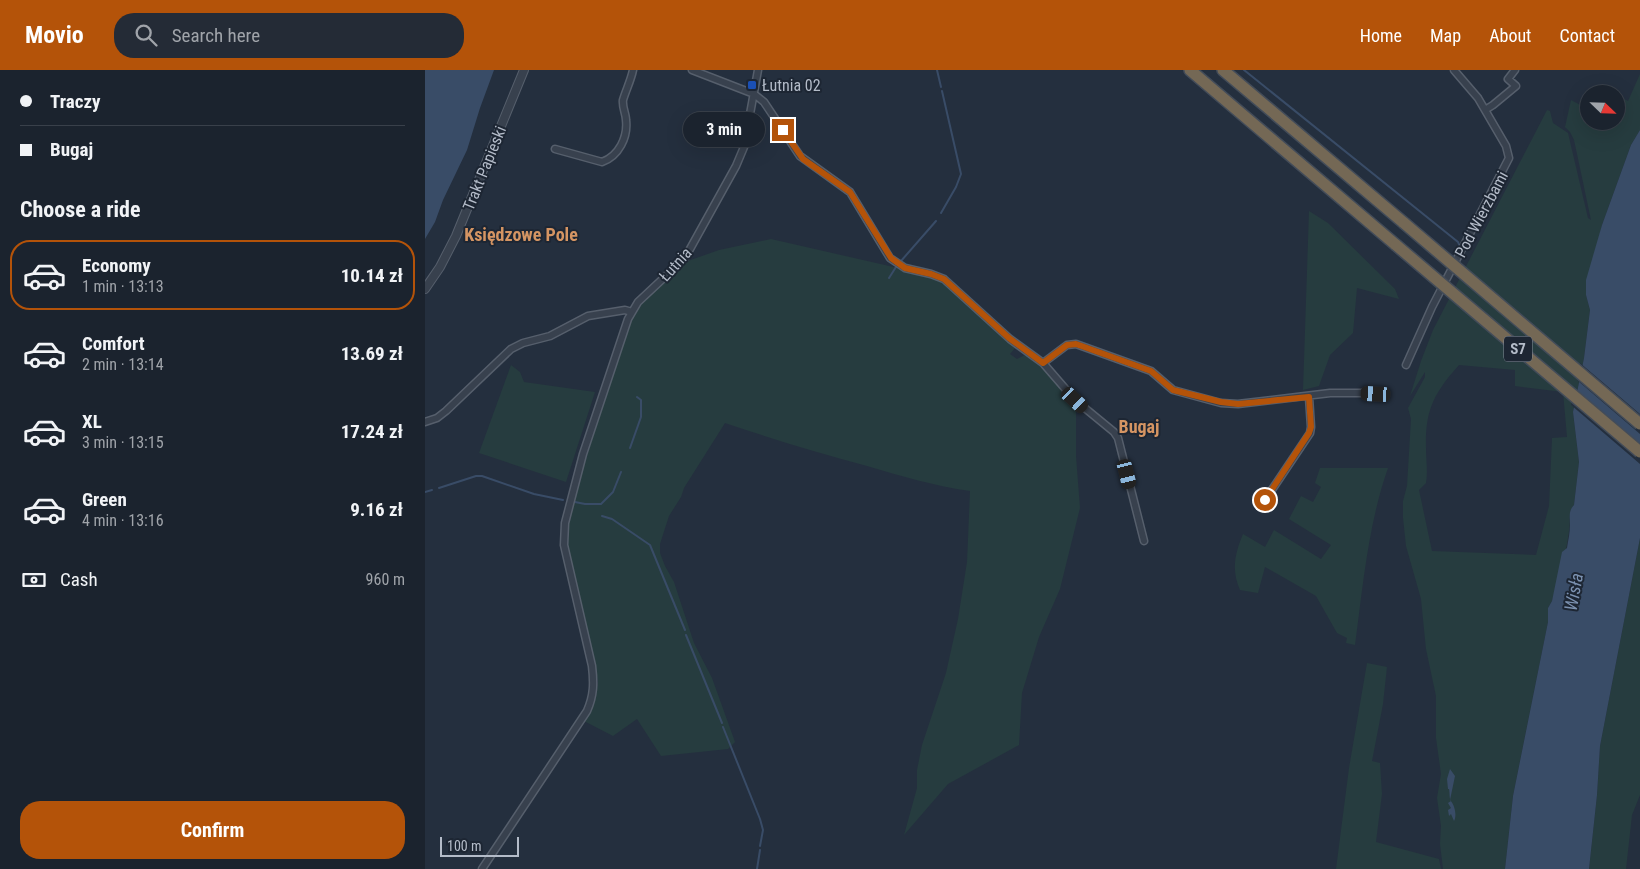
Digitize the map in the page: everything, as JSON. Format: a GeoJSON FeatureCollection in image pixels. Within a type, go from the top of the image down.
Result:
{"type":"FeatureCollection","features":[{"type":"Feature","properties":{"kind":"highway","name":"S7"},"geometry":{"type":"LineString","coordinates":[[1190,70],[1640,452]]}},
{"type":"Feature","properties":{"kind":"highway","name":"S7"},"geometry":{"type":"LineString","coordinates":[[1223,70],[1640,424]]}},
{"type":"Feature","properties":{"kind":"street","name":"Trakt Papieski"},"geometry":{"type":"LineString","coordinates":[[425,289],[452,246],[524,70]]}},
{"type":"Feature","properties":{"kind":"street"},"geometry":{"type":"LineString","coordinates":[[555,149],[603,162],[620,148],[626,135],[627,122],[623,102],[633,70]]}},
{"type":"Feature","properties":{"kind":"street"},"geometry":{"type":"LineString","coordinates":[[692,70],[754,94],[764,102],[800,156],[850,192],[891,258],[905,268],[944,279],[1009,338],[1043,363],[1075,400],[1114,432],[1118,438],[1144,541]]}},
{"type":"Feature","properties":{"kind":"street","name":"Łutnia"},"geometry":{"type":"LineString","coordinates":[[482,869],[587,711],[592,699],[594,684],[592,666],[564,545],[565,524],[583,454],[623,332],[632,312],[649,291],[685,258],[736,166],[744,147],[758,70]]}},
{"type":"Feature","properties":{"kind":"street","name":"Pod Wierzbami"},"geometry":{"type":"LineString","coordinates":[[1406,365],[1432,307],[1508,161],[1509,153],[1506,146],[1478,98],[1454,70]]}},
{"type":"Feature","properties":{"kind":"street"},"geometry":{"type":"LineString","coordinates":[[1485,110],[1516,86],[1508,79],[1515,70]]}},
{"type":"Feature","properties":{"kind":"street"},"geometry":{"type":"LineString","coordinates":[[425,422],[437,418],[446,411],[511,349],[519,344],[550,336],[588,316],[625,310],[632,312]]}},
{"type":"Feature","properties":{"kind":"street"},"geometry":{"type":"LineString","coordinates":[[1043,363],[1067,345],[1076,344],[1151,371],[1173,390],[1221,402],[1238,404],[1330,393],[1385,396]]}},
{"type":"Feature","properties":{"kind":"street"},"geometry":{"type":"LineString","coordinates":[[1265,500],[1309,433],[1311,427],[1309,397]]}},
{"type":"Feature","properties":{"kind":"green space"},"geometry":{"type":"Polygon","coordinates":[[[1640,74],[1640,130],[1631,145],[1602,225],[1586,295],[1590,310],[1584,358],[1573,412],[1579,462],[1574,505],[1570,514],[1570,528],[1562,566],[1552,601],[1548,608],[1548,622],[1513,796],[1505,869],[1443,869],[1440,844],[1441,826],[1437,798],[1441,774],[1436,738],[1436,696],[1426,649],[1421,599],[1406,546],[1403,518],[1411,419],[1408,408],[1425,377],[1425,372],[1410,396],[1433,330],[1547,110],[1550,111],[1553,123],[1568,133],[1588,218],[1591,220],[1574,140],[1565,127],[1571,100],[1580,105],[1580,130],[1625,130],[1625,100],[1628,101],[1640,74]],[[1459,365],[1437,394],[1429,412],[1427,423],[1426,483],[1419,490],[1432,551],[1536,555],[1549,506],[1552,438],[1567,437],[1563,392],[1515,386],[1515,370],[1459,365]]]}},
{"type":"Feature","properties":{"kind":"green space"},"geometry":{"type":"Polygon","coordinates":[[[1309,211],[1328,223],[1395,289],[1399,299],[1357,288],[1353,333],[1330,355],[1319,386],[1303,390],[1309,211]]]}},
{"type":"Feature","properties":{"kind":"green space"},"geometry":{"type":"Polygon","coordinates":[[[771,239],[933,276],[944,281],[1016,347],[1010,354],[1017,359],[1025,355],[1051,375],[1076,403],[1076,456],[1080,508],[1060,589],[1039,637],[1022,693],[1019,745],[948,784],[904,835],[917,788],[917,770],[922,745],[946,673],[958,619],[967,562],[970,491],[905,477],[796,446],[725,423],[684,488],[681,497],[669,516],[660,544],[660,553],[674,582],[694,643],[712,678],[735,742],[728,749],[661,756],[637,719],[613,736],[584,721],[596,697],[598,682],[567,542],[568,523],[574,497],[625,334],[637,309],[685,262],[719,250],[771,239]]]}},
{"type":"Feature","properties":{"kind":"green space"},"geometry":{"type":"Polygon","coordinates":[[[511,365],[520,372],[524,382],[595,392],[566,482],[479,453],[511,365]]]}},
{"type":"Feature","properties":{"kind":"green space"},"geometry":{"type":"Polygon","coordinates":[[[1320,468],[1388,468],[1371,533],[1355,645],[1346,643],[1347,638],[1337,633],[1316,596],[1265,567],[1258,593],[1240,590],[1237,583],[1235,562],[1243,534],[1265,547],[1274,530],[1321,559],[1331,545],[1289,519],[1301,496],[1313,502],[1321,487],[1315,483],[1320,468]]]}},
{"type":"Feature","properties":{"kind":"green space"},"geometry":{"type":"Polygon","coordinates":[[[1640,538],[1640,795],[1632,815],[1626,869],[1589,869],[1600,746],[1640,538]]]}},
{"type":"Feature","properties":{"kind":"green space"},"geometry":{"type":"Polygon","coordinates":[[[1367,663],[1387,667],[1383,704],[1372,761],[1380,763],[1382,794],[1376,842],[1439,859],[1441,869],[1336,869],[1349,768],[1367,663]]]}},
{"type":"Feature","properties":{"kind":"water"},"geometry":{"type":"Polygon","coordinates":[[[425,70],[494,70],[467,150],[443,200],[435,222],[425,239],[425,70]]]}},
{"type":"Feature","properties":{"kind":"water","name":"Wisła"},"geometry":{"type":"Polygon","coordinates":[[[1640,130],[1640,538],[1600,746],[1589,869],[1505,869],[1513,796],[1548,622],[1548,608],[1552,601],[1562,552],[1567,548],[1570,531],[1570,512],[1574,505],[1579,462],[1573,412],[1584,358],[1590,310],[1586,295],[1586,280],[1602,225],[1631,145],[1640,130]]]}},
{"type":"Feature","properties":{"kind":"water"},"geometry":{"type":"Polygon","coordinates":[[[1450,769],[1455,776],[1450,799],[1447,779],[1450,769]]]}},
{"type":"Feature","properties":{"kind":"water"},"geometry":{"type":"Polygon","coordinates":[[[1451,801],[1455,810],[1454,821],[1451,814],[1449,816],[1448,810],[1451,808],[1448,803],[1451,801]]]}},
{"type":"Feature","properties":{"kind":"pier"},"geometry":{"type":"Polygon","coordinates":[[[1580,363],[1640,414],[1640,434],[1577,380],[1580,363]]]}},
{"type":"Feature","properties":{"kind":"pier"},"geometry":{"type":"Polygon","coordinates":[[[1575,389],[1640,444],[1640,464],[1571,405],[1575,389]]]}},
{"type":"Feature","properties":{"kind":"waterway"},"geometry":{"type":"LineString","coordinates":[[937,70],[941,87]]}},
{"type":"Feature","properties":{"kind":"waterway"},"geometry":{"type":"LineString","coordinates":[[1244,70],[1458,242],[1460,247]]}},
{"type":"Feature","properties":{"kind":"waterway"},"geometry":{"type":"LineString","coordinates":[[941,213],[961,174],[942,91]]}},
{"type":"Feature","properties":{"kind":"waterway"},"geometry":{"type":"LineString","coordinates":[[901,261],[936,221]]}},
{"type":"Feature","properties":{"kind":"waterway"},"geometry":{"type":"LineString","coordinates":[[889,278],[896,267]]}},
{"type":"Feature","properties":{"kind":"waterway"},"geometry":{"type":"LineString","coordinates":[[630,448],[641,417],[641,400],[637,397]]}},
{"type":"Feature","properties":{"kind":"waterway"},"geometry":{"type":"LineString","coordinates":[[575,502],[601,504],[613,492],[621,472]]}},
{"type":"Feature","properties":{"kind":"waterway"},"geometry":{"type":"LineString","coordinates":[[439,488],[476,476],[482,476],[534,494],[563,500]]}},
{"type":"Feature","properties":{"kind":"waterway"},"geometry":{"type":"LineString","coordinates":[[425,492],[432,490]]}},
{"type":"Feature","properties":{"kind":"waterway"},"geometry":{"type":"LineString","coordinates":[[602,516],[612,519],[650,545],[685,630]]}},
{"type":"Feature","properties":{"kind":"waterway"},"geometry":{"type":"LineString","coordinates":[[686,635],[722,723]]}},
{"type":"Feature","properties":{"kind":"waterway"},"geometry":{"type":"LineString","coordinates":[[723,727],[760,819],[763,830],[760,846]]}},
{"type":"Feature","properties":{"kind":"waterway"},"geometry":{"type":"LineString","coordinates":[[757,869],[760,850]]}},
{"type":"Feature","properties":{"kind":"place","name":"Łutnia 02"},"geometry":{"type":"Point","coordinates":[752,85]}},
{"type":"Feature","properties":{"kind":"district","name":"Księdzowe Pole"},"geometry":{"type":"Point","coordinates":[521,235]}},
{"type":"Feature","properties":{"kind":"district","name":"Bugaj"},"geometry":{"type":"Point","coordinates":[1139,427]}},
{"type":"Feature","properties":{"kind":"route"},"geometry":{"type":"LineString","coordinates":[[783,130],[803,159],[850,192],[883,248],[895,263],[905,268],[944,279],[1009,338],[1043,363],[1067,345],[1076,344],[1151,371],[1173,390],[1221,402],[1238,404],[1309,397],[1311,427],[1309,433],[1265,500]]}}]}
